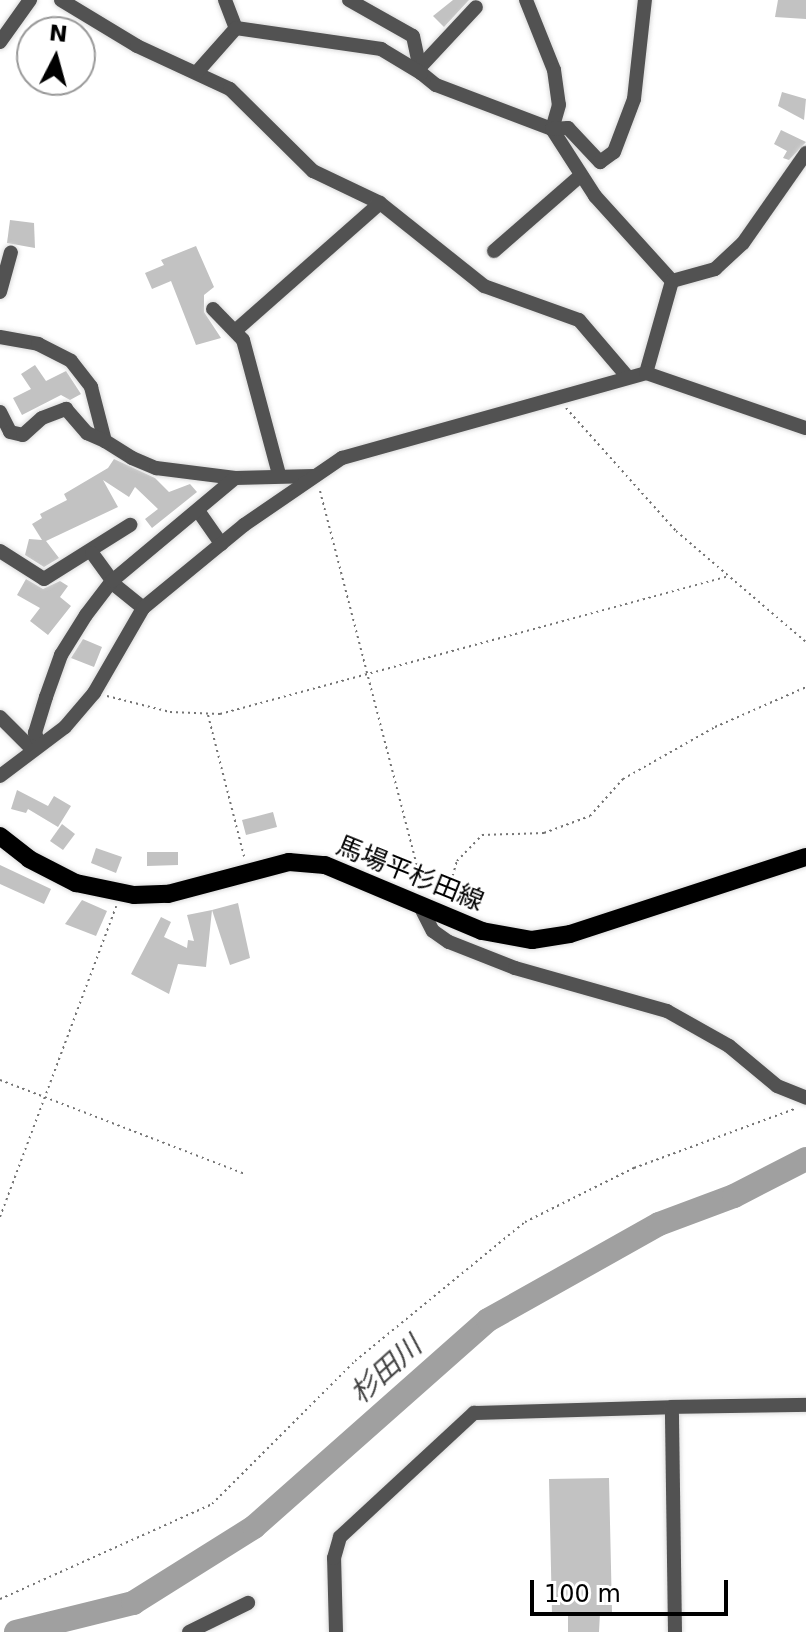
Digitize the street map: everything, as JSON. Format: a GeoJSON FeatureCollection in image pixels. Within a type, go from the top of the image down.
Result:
{"type":"FeatureCollection","features":[{"type":"Feature","properties":{"kind":"main road","name":"馬場平杉田線"},"geometry":{"type":"LineString","coordinates":[[0,836],[54,873],[121,894],[168,894],[289,862],[325,865],[500,937],[546,939],[806,857]]}},
{"type":"Feature","properties":{"kind":"street"},"geometry":{"type":"LineString","coordinates":[[0,42],[30,0]]}},
{"type":"Feature","properties":{"kind":"street"},"geometry":{"type":"LineString","coordinates":[[61,0],[137,46],[198,71],[242,98],[313,171],[380,203],[484,286],[579,320],[626,375]]}},
{"type":"Feature","properties":{"kind":"street"},"geometry":{"type":"LineString","coordinates":[[225,0],[236,28]]}},
{"type":"Feature","properties":{"kind":"street"},"geometry":{"type":"LineString","coordinates":[[349,0],[413,36],[422,69]]}},
{"type":"Feature","properties":{"kind":"street"},"geometry":{"type":"LineString","coordinates":[[526,0],[554,70],[559,105],[552,129],[580,176],[672,281]]}},
{"type":"Feature","properties":{"kind":"street"},"geometry":{"type":"LineString","coordinates":[[236,28],[381,49],[422,69],[452,94],[552,129],[568,128],[596,161],[611,157],[634,99],[645,0]]}},
{"type":"Feature","properties":{"kind":"street"},"geometry":{"type":"LineString","coordinates":[[422,69],[476,7]]}},
{"type":"Feature","properties":{"kind":"street"},"geometry":{"type":"LineString","coordinates":[[198,71],[236,28]]}},
{"type":"Feature","properties":{"kind":"street"},"geometry":{"type":"LineString","coordinates":[[672,281],[715,269],[743,243],[806,153]]}},
{"type":"Feature","properties":{"kind":"street"},"geometry":{"type":"LineString","coordinates":[[494,251],[580,176]]}},
{"type":"Feature","properties":{"kind":"street"},"geometry":{"type":"LineString","coordinates":[[236,330],[380,203]]}},
{"type":"Feature","properties":{"kind":"street"},"geometry":{"type":"LineString","coordinates":[[0,292],[11,252]]}},
{"type":"Feature","properties":{"kind":"street"},"geometry":{"type":"LineString","coordinates":[[646,373],[672,281]]}},
{"type":"Feature","properties":{"kind":"street"},"geometry":{"type":"LineString","coordinates":[[213,309],[243,340],[279,474]]}},
{"type":"Feature","properties":{"kind":"street"},"geometry":{"type":"LineString","coordinates":[[0,337],[51,349],[78,368],[94,396],[105,441]]}},
{"type":"Feature","properties":{"kind":"street"},"geometry":{"type":"LineString","coordinates":[[0,776],[65,727],[94,693],[143,608],[221,544],[342,458],[626,375],[646,373],[806,428]]}},
{"type":"Feature","properties":{"kind":"street"},"geometry":{"type":"LineString","coordinates":[[0,412],[10,432],[23,435],[58,407],[66,409],[87,433],[156,468],[235,478],[279,474],[314,476]]}},
{"type":"Feature","properties":{"kind":"street"},"geometry":{"type":"LineString","coordinates":[[36,746],[35,733],[61,655],[112,581],[199,512],[235,478]]}},
{"type":"Feature","properties":{"kind":"street"},"geometry":{"type":"LineString","coordinates":[[199,512],[221,544]]}},
{"type":"Feature","properties":{"kind":"street"},"geometry":{"type":"LineString","coordinates":[[0,551],[44,579],[92,553],[130,525]]}},
{"type":"Feature","properties":{"kind":"street"},"geometry":{"type":"LineString","coordinates":[[92,553],[112,581],[143,608]]}},
{"type":"Feature","properties":{"kind":"street"},"geometry":{"type":"LineString","coordinates":[[0,717],[36,746]]}},
{"type":"Feature","properties":{"kind":"street"},"geometry":{"type":"LineString","coordinates":[[419,904],[433,931],[449,942],[515,968],[667,1011],[729,1046],[777,1086],[806,1098]]}},
{"type":"Feature","properties":{"kind":"street"},"geometry":{"type":"LineString","coordinates":[[336,1632],[334,1558],[340,1537],[474,1413],[806,1405]]}},
{"type":"Feature","properties":{"kind":"street"},"geometry":{"type":"LineString","coordinates":[[672,1407],[675,1632]]}},
{"type":"Feature","properties":{"kind":"street"},"geometry":{"type":"LineString","coordinates":[[189,1632],[248,1603]]}},
{"type":"Feature","properties":{"kind":"path"},"geometry":{"type":"LineString","coordinates":[[562,396],[569,415],[676,531],[806,642]]}},
{"type":"Feature","properties":{"kind":"path"},"geometry":{"type":"LineString","coordinates":[[314,476],[424,893],[419,904]]}},
{"type":"Feature","properties":{"kind":"path"},"geometry":{"type":"LineString","coordinates":[[94,693],[170,712],[208,715],[729,576]]}},
{"type":"Feature","properties":{"kind":"path"},"geometry":{"type":"LineString","coordinates":[[443,908],[457,861],[482,835],[544,833],[590,816],[623,779],[715,727],[806,687]]}},
{"type":"Feature","properties":{"kind":"path"},"geometry":{"type":"LineString","coordinates":[[208,715],[249,872]]}},
{"type":"Feature","properties":{"kind":"path"},"geometry":{"type":"LineString","coordinates":[[0,1217],[121,894]]}},
{"type":"Feature","properties":{"kind":"path"},"geometry":{"type":"LineString","coordinates":[[0,1080],[245,1174]]}},
{"type":"Feature","properties":{"kind":"path"},"geometry":{"type":"LineString","coordinates":[[0,1599],[212,1504],[355,1361],[470,1261],[525,1222],[634,1168],[806,1104]]}},
{"type":"Feature","properties":{"kind":"building"},"geometry":{"type":"Polygon","coordinates":[[[453,0],[469,0],[444,27],[433,16],[453,0]]]}},
{"type":"Feature","properties":{"kind":"building"},"geometry":{"type":"Polygon","coordinates":[[[778,0],[806,0],[806,19],[775,17],[778,0]]]}},
{"type":"Feature","properties":{"kind":"building"},"geometry":{"type":"Polygon","coordinates":[[[782,92],[806,99],[804,120],[778,106],[782,92]]]}},
{"type":"Feature","properties":{"kind":"building"},"geometry":{"type":"Polygon","coordinates":[[[781,130],[806,142],[789,160],[783,158],[787,151],[774,144],[781,130]]]}},
{"type":"Feature","properties":{"kind":"building"},"geometry":{"type":"Polygon","coordinates":[[[10,220],[34,223],[35,248],[7,243],[10,220]]]}},
{"type":"Feature","properties":{"kind":"building"},"geometry":{"type":"Polygon","coordinates":[[[196,246],[214,287],[204,295],[204,312],[221,338],[196,345],[171,281],[152,289],[145,273],[164,265],[161,260],[196,246]]]}},
{"type":"Feature","properties":{"kind":"building"},"geometry":{"type":"Polygon","coordinates":[[[35,365],[46,381],[66,371],[81,394],[70,400],[61,395],[22,415],[13,398],[31,389],[21,374],[35,365]]]}},
{"type":"Feature","properties":{"kind":"building"},"geometry":{"type":"Polygon","coordinates":[[[114,459],[155,478],[169,492],[190,484],[197,492],[152,528],[145,519],[158,509],[135,487],[129,497],[103,480],[118,507],[46,541],[59,558],[44,567],[25,555],[29,539],[42,540],[32,524],[42,518],[40,514],[67,500],[64,494],[108,468],[114,459]]]}},
{"type":"Feature","properties":{"kind":"building"},"geometry":{"type":"Polygon","coordinates":[[[26,579],[43,589],[60,581],[68,586],[60,597],[71,606],[48,635],[30,621],[40,608],[17,595],[26,579]]]}},
{"type":"Feature","properties":{"kind":"building"},"geometry":{"type":"Polygon","coordinates":[[[83,639],[102,647],[94,667],[71,658],[83,639]]]}},
{"type":"Feature","properties":{"kind":"building"},"geometry":{"type":"Polygon","coordinates":[[[17,790],[48,806],[54,796],[71,806],[58,827],[28,809],[26,813],[11,809],[17,790]]]}},
{"type":"Feature","properties":{"kind":"building"},"geometry":{"type":"Polygon","coordinates":[[[273,812],[277,827],[246,835],[242,820],[273,812]]]}},
{"type":"Feature","properties":{"kind":"building"},"geometry":{"type":"Polygon","coordinates":[[[62,824],[75,834],[63,850],[50,841],[62,824]]]}},
{"type":"Feature","properties":{"kind":"building"},"geometry":{"type":"Polygon","coordinates":[[[96,848],[122,857],[116,873],[91,863],[96,848]]]}},
{"type":"Feature","properties":{"kind":"building"},"geometry":{"type":"Polygon","coordinates":[[[147,852],[178,852],[178,865],[147,866],[147,852]]]}},
{"type":"Feature","properties":{"kind":"building"},"geometry":{"type":"Polygon","coordinates":[[[0,865],[51,889],[44,904],[0,884],[0,865]]]}},
{"type":"Feature","properties":{"kind":"building"},"geometry":{"type":"Polygon","coordinates":[[[82,900],[107,911],[96,936],[65,924],[82,900]]]}},
{"type":"Feature","properties":{"kind":"building"},"geometry":{"type":"Polygon","coordinates":[[[238,903],[250,958],[230,965],[212,910],[238,903]]]}},
{"type":"Feature","properties":{"kind":"building"},"geometry":{"type":"Polygon","coordinates":[[[212,910],[206,967],[178,964],[169,994],[131,974],[161,917],[171,922],[164,937],[187,948],[188,940],[194,941],[187,915],[212,910]]]}},
{"type":"Feature","properties":{"kind":"building"},"geometry":{"type":"Polygon","coordinates":[[[609,1478],[612,1612],[600,1613],[599,1632],[568,1632],[568,1613],[552,1614],[549,1479],[609,1478]]]}},
{"type":"Feature","properties":{"kind":"waterway","name":"杉田川"},"geometry":{"type":"LineString","coordinates":[[16,1632],[133,1603],[254,1527],[488,1320],[659,1224],[734,1196],[806,1159]]}}]}
